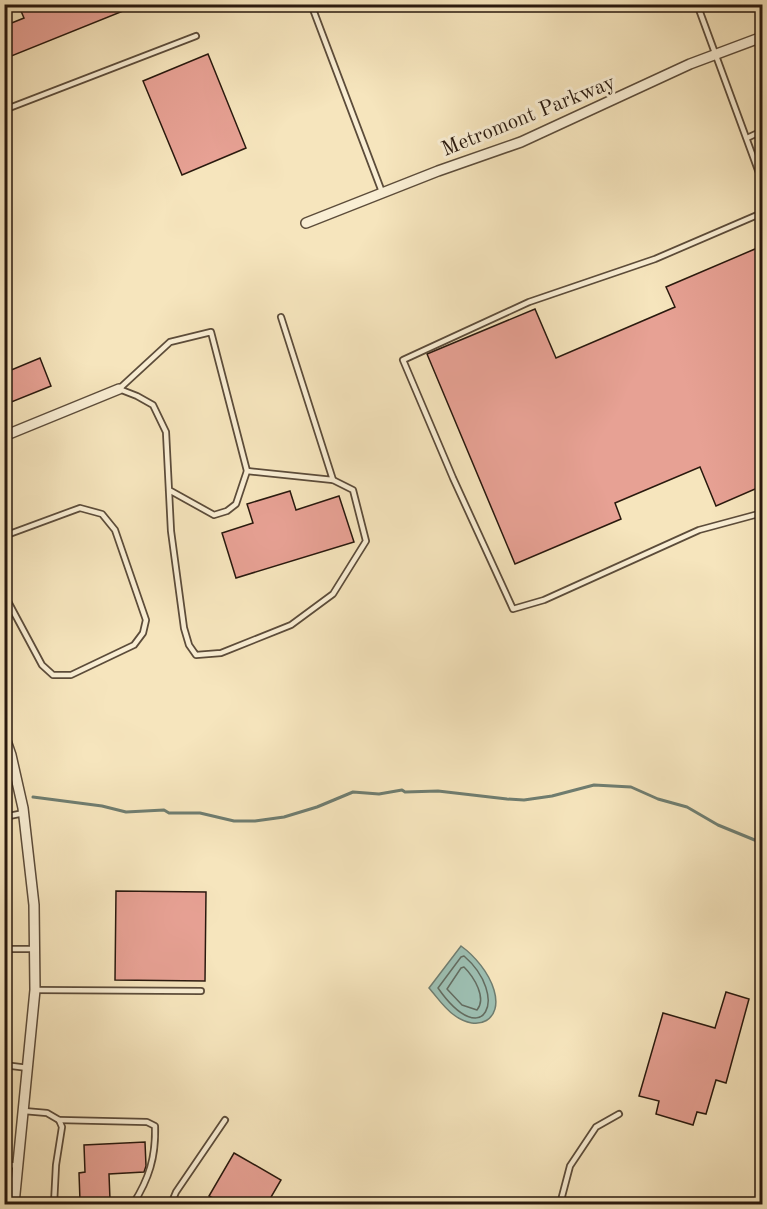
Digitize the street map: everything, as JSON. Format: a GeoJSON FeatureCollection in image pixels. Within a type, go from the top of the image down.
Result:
{"type":"FeatureCollection","features":[{"type":"Feature","properties":{"kind":"street","name":"Metromont Parkway"},"geometry":{"type":"LineString","coordinates":[[306,222],[521,142],[715,53],[762,37]]}},
{"type":"Feature","properties":{"kind":"street"},"geometry":{"type":"LineString","coordinates":[[4,436],[118,389]]}},
{"type":"Feature","properties":{"kind":"street"},"geometry":{"type":"LineString","coordinates":[[4,735],[24,813],[34,905],[35,949],[35,990],[14,1204]]}},
{"type":"Feature","properties":{"kind":"lane"},"geometry":{"type":"LineString","coordinates":[[311,4],[382,192]]}},
{"type":"Feature","properties":{"kind":"lane"},"geometry":{"type":"LineString","coordinates":[[697,4],[762,181]]}},
{"type":"Feature","properties":{"kind":"lane"},"geometry":{"type":"LineString","coordinates":[[4,110],[196,36]]}},
{"type":"Feature","properties":{"kind":"lane"},"geometry":{"type":"LineString","coordinates":[[747,138],[762,131]]}},
{"type":"Feature","properties":{"kind":"lane"},"geometry":{"type":"LineString","coordinates":[[762,213],[655,259],[529,302],[403,360],[453,478],[513,609],[544,600],[699,530],[762,513]]}},
{"type":"Feature","properties":{"kind":"lane"},"geometry":{"type":"LineString","coordinates":[[281,317],[333,480]]}},
{"type":"Feature","properties":{"kind":"lane"},"geometry":{"type":"LineString","coordinates":[[169,490],[214,514],[227,511],[236,504],[247,471],[211,332],[170,342],[118,389],[153,405],[166,432],[171,531],[184,628],[189,645],[196,656],[221,653],[291,625],[333,594],[366,541],[353,490],[333,480],[247,471]]}},
{"type":"Feature","properties":{"kind":"lane"},"geometry":{"type":"LineString","coordinates":[[4,536],[80,508],[102,514],[115,530],[146,620],[143,633],[134,645],[71,675],[53,675],[42,665],[4,594]]}},
{"type":"Feature","properties":{"kind":"lane"},"geometry":{"type":"LineString","coordinates":[[4,817],[24,813]]}},
{"type":"Feature","properties":{"kind":"lane"},"geometry":{"type":"LineString","coordinates":[[4,949],[35,949]]}},
{"type":"Feature","properties":{"kind":"lane"},"geometry":{"type":"LineString","coordinates":[[35,990],[201,991]]}},
{"type":"Feature","properties":{"kind":"lane"},"geometry":{"type":"LineString","coordinates":[[4,1065],[28,1068]]}},
{"type":"Feature","properties":{"kind":"lane"},"geometry":{"type":"LineString","coordinates":[[23,1111],[48,1113],[59,1120],[147,1122],[154,1126],[155,1138],[149,1172],[133,1204]]}},
{"type":"Feature","properties":{"kind":"lane"},"geometry":{"type":"LineString","coordinates":[[560,1204],[570,1166],[596,1127],[619,1114]]}},
{"type":"Feature","properties":{"kind":"lane"},"geometry":{"type":"LineString","coordinates":[[54,1204],[56,1165],[62,1127],[59,1120]]}},
{"type":"Feature","properties":{"kind":"lane"},"geometry":{"type":"LineString","coordinates":[[171,1204],[176,1192],[225,1120]]}},
{"type":"Feature","properties":{"kind":"lane"},"geometry":{"type":"LineString","coordinates":[[4,1164],[18,1166]]}},
{"type":"Feature","properties":{"kind":"lane"},"geometry":{"type":"LineString","coordinates":[[4,1203],[14,1204]]}},
{"type":"Feature","properties":{"kind":"water"},"geometry":{"type":"Polygon","coordinates":[[[461,946],[481,965],[494,990],[495,1009],[492,1016],[480,1023],[472,1023],[454,1015],[429,988],[461,946]]]}},
{"type":"Feature","properties":{"kind":"building"},"geometry":{"type":"Polygon","coordinates":[[[18,4],[138,5],[4,59],[4,26],[24,18],[18,4]]]}},
{"type":"Feature","properties":{"kind":"building"},"geometry":{"type":"Polygon","coordinates":[[[208,54],[246,148],[182,175],[143,81],[208,54]]]}},
{"type":"Feature","properties":{"kind":"building"},"geometry":{"type":"Polygon","coordinates":[[[762,246],[762,486],[716,506],[700,467],[615,503],[621,519],[515,564],[427,354],[535,309],[556,358],[675,307],[666,287],[762,246]]]}},
{"type":"Feature","properties":{"kind":"building"},"geometry":{"type":"Polygon","coordinates":[[[40,358],[51,386],[4,405],[4,373],[40,358]]]}},
{"type":"Feature","properties":{"kind":"building"},"geometry":{"type":"Polygon","coordinates":[[[290,491],[296,510],[339,496],[354,542],[236,578],[222,533],[253,523],[247,504],[290,491]]]}},
{"type":"Feature","properties":{"kind":"building"},"geometry":{"type":"Polygon","coordinates":[[[116,891],[206,892],[205,981],[115,980],[116,891]]]}},
{"type":"Feature","properties":{"kind":"building"},"geometry":{"type":"Polygon","coordinates":[[[726,992],[749,999],[726,1083],[716,1080],[706,1114],[697,1112],[693,1125],[656,1114],[659,1101],[639,1096],[663,1013],[715,1028],[726,992]]]}},
{"type":"Feature","properties":{"kind":"building"},"geometry":{"type":"Polygon","coordinates":[[[145,1142],[144,1172],[109,1174],[110,1200],[80,1201],[79,1173],[85,1172],[84,1145],[145,1142]]]}},
{"type":"Feature","properties":{"kind":"building"},"geometry":{"type":"Polygon","coordinates":[[[234,1153],[281,1180],[267,1204],[211,1204],[215,1199],[209,1196],[234,1153]]]}},
{"type":"Feature","properties":{"kind":"waterway"},"geometry":{"type":"LineString","coordinates":[[33,797],[102,806],[126,812],[164,810],[169,813],[200,813],[234,821],[255,821],[284,817],[317,807],[353,792],[379,794],[402,790],[405,792],[438,791],[524,800],[552,796],[594,785],[631,787],[658,799],[687,807],[718,825],[762,843]]}}]}
